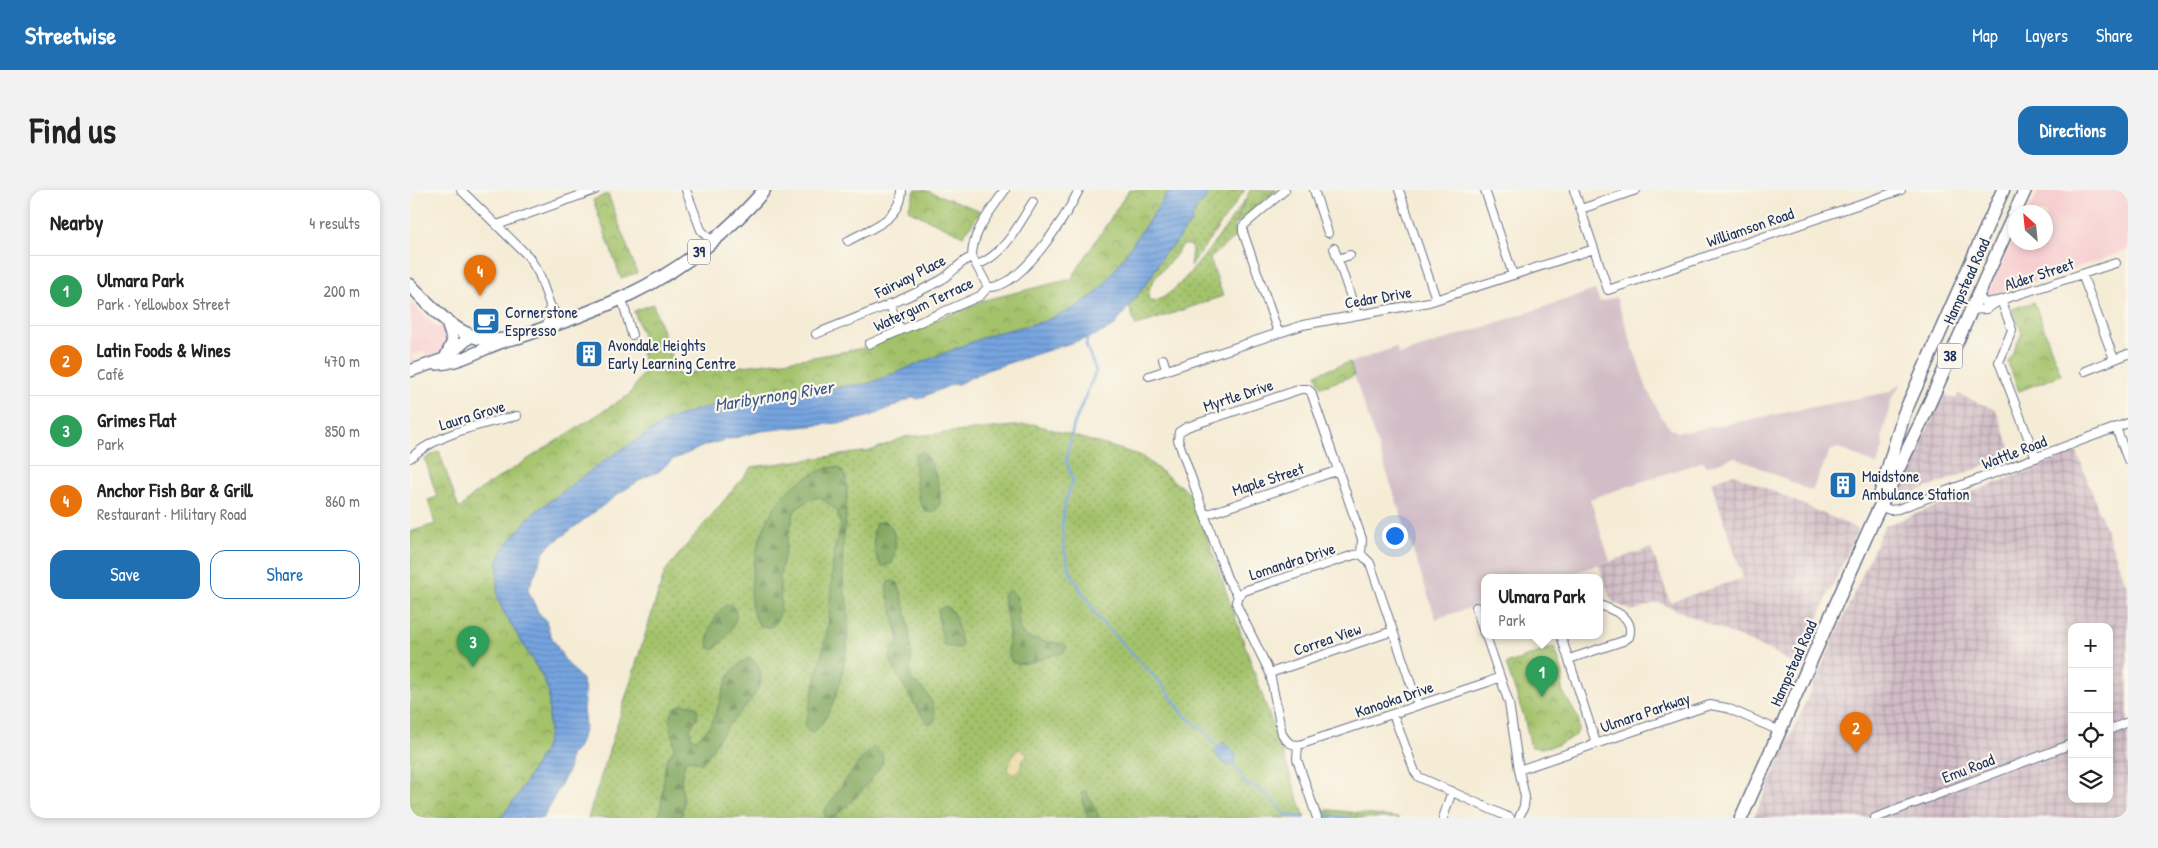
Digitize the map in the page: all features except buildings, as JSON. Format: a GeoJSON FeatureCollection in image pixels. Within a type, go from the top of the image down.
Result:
{"type":"FeatureCollection","features":[{"type":"Feature","properties":{"kind":"main road","name":"39"},"geometry":{"type":"LineString","coordinates":[[410,285],[461,332],[490,340],[506,340],[547,328],[622,299],[665,276],[712,242],[755,202],[764,190]]}},
{"type":"Feature","properties":{"kind":"main road","name":"Hampstead Road"},"geometry":{"type":"LineString","coordinates":[[1873,521],[1902,419],[2003,190]]}},
{"type":"Feature","properties":{"kind":"main road","name":"Hampstead Road"},"geometry":{"type":"LineString","coordinates":[[1741,818],[1873,521],[1921,422],[2025,190]]}},
{"type":"Feature","properties":{"kind":"street"},"geometry":{"type":"LineString","coordinates":[[461,190],[534,263],[550,305],[555,313],[566,321]]}},
{"type":"Feature","properties":{"kind":"street"},"geometry":{"type":"LineString","coordinates":[[497,225],[595,190]]}},
{"type":"Feature","properties":{"kind":"street"},"geometry":{"type":"LineString","coordinates":[[686,190],[701,230],[712,242]]}},
{"type":"Feature","properties":{"kind":"street"},"geometry":{"type":"LineString","coordinates":[[848,241],[892,215],[900,204],[902,190]]}},
{"type":"Feature","properties":{"kind":"street"},"geometry":{"type":"LineString","coordinates":[[972,257],[972,246],[976,235],[1005,190]]}},
{"type":"Feature","properties":{"kind":"street","name":"Watergum Terrace"},"geometry":{"type":"LineString","coordinates":[[988,287],[995,288],[1004,284],[1017,275],[1034,258],[1079,190]]}},
{"type":"Feature","properties":{"kind":"street"},"geometry":{"type":"LineString","coordinates":[[1278,332],[1243,232],[1243,226],[1285,190]]}},
{"type":"Feature","properties":{"kind":"street"},"geometry":{"type":"LineString","coordinates":[[1314,190],[1328,233]]}},
{"type":"Feature","properties":{"kind":"street"},"geometry":{"type":"LineString","coordinates":[[1399,190],[1436,299]]}},
{"type":"Feature","properties":{"kind":"street"},"geometry":{"type":"LineString","coordinates":[[1485,190],[1513,275]]}},
{"type":"Feature","properties":{"kind":"street"},"geometry":{"type":"LineString","coordinates":[[1574,190],[1594,248]]}},
{"type":"Feature","properties":{"kind":"street"},"geometry":{"type":"LineString","coordinates":[[1581,209],[1636,190]]}},
{"type":"Feature","properties":{"kind":"street","name":"Williamson Road"},"geometry":{"type":"LineString","coordinates":[[1594,248],[1608,290],[1890,192],[1901,190]]}},
{"type":"Feature","properties":{"kind":"street"},"geometry":{"type":"LineString","coordinates":[[977,265],[994,257],[1005,247],[1033,202]]}},
{"type":"Feature","properties":{"kind":"street"},"geometry":{"type":"LineString","coordinates":[[1334,248],[1356,315]]}},
{"type":"Feature","properties":{"kind":"street","name":"Cedar Drive"},"geometry":{"type":"LineString","coordinates":[[1149,376],[1278,332],[1303,325],[1436,299],[1594,248]]}},
{"type":"Feature","properties":{"kind":"street"},"geometry":{"type":"LineString","coordinates":[[1338,259],[1350,255]]}},
{"type":"Feature","properties":{"kind":"street","name":"Watergum Terrace"},"geometry":{"type":"LineString","coordinates":[[972,257],[988,287]]}},
{"type":"Feature","properties":{"kind":"street","name":"Fairway Place"},"geometry":{"type":"LineString","coordinates":[[816,334],[890,304],[942,280],[972,257]]}},
{"type":"Feature","properties":{"kind":"street","name":"Alder Street"},"geometry":{"type":"LineString","coordinates":[[1971,310],[1986,309],[2002,300],[2116,263]]}},
{"type":"Feature","properties":{"kind":"street"},"geometry":{"type":"LineString","coordinates":[[2082,274],[2114,359]]}},
{"type":"Feature","properties":{"kind":"street","name":"Watergum Terrace"},"geometry":{"type":"LineString","coordinates":[[869,344],[980,296],[988,287]]}},
{"type":"Feature","properties":{"kind":"street"},"geometry":{"type":"LineString","coordinates":[[1978,296],[1985,303],[2002,300],[2012,330],[2000,362],[2036,458]]}},
{"type":"Feature","properties":{"kind":"street"},"geometry":{"type":"LineString","coordinates":[[622,299],[632,335]]}},
{"type":"Feature","properties":{"kind":"street"},"geometry":{"type":"LineString","coordinates":[[890,304],[901,330]]}},
{"type":"Feature","properties":{"kind":"street"},"geometry":{"type":"LineString","coordinates":[[547,328],[550,305]]}},
{"type":"Feature","properties":{"kind":"street"},"geometry":{"type":"LineString","coordinates":[[440,361],[452,343],[446,320]]}},
{"type":"Feature","properties":{"kind":"street"},"geometry":{"type":"LineString","coordinates":[[410,371],[440,361],[471,336]]}},
{"type":"Feature","properties":{"kind":"street"},"geometry":{"type":"LineString","coordinates":[[440,361],[443,363],[506,340]]}},
{"type":"Feature","properties":{"kind":"street"},"geometry":{"type":"LineString","coordinates":[[2085,371],[2128,354]]}},
{"type":"Feature","properties":{"kind":"street"},"geometry":{"type":"LineString","coordinates":[[1162,359],[1166,370]]}},
{"type":"Feature","properties":{"kind":"street","name":"Myrtle Drive"},"geometry":{"type":"LineString","coordinates":[[1238,596],[1227,578],[1178,440],[1179,432],[1186,427],[1301,389],[1307,389],[1314,397],[1362,539],[1361,554]]}},
{"type":"Feature","properties":{"kind":"street","name":"Laura Grove"},"geometry":{"type":"LineString","coordinates":[[410,458],[420,449],[444,437],[517,416]]}},
{"type":"Feature","properties":{"kind":"street","name":"Wattle Road"},"geometry":{"type":"LineString","coordinates":[[1880,506],[1890,510],[1898,509],[2128,423]]}},
{"type":"Feature","properties":{"kind":"street"},"geometry":{"type":"LineString","coordinates":[[2116,428],[2128,460]]}},
{"type":"Feature","properties":{"kind":"street","name":"Maple Street"},"geometry":{"type":"LineString","coordinates":[[1205,515],[1339,470]]}},
{"type":"Feature","properties":{"kind":"street","name":"Lomandra Drive"},"geometry":{"type":"LineString","coordinates":[[1298,745],[1289,744],[1282,734],[1270,673],[1236,602],[1238,596],[1244,591],[1361,554],[1370,563],[1418,705]]}},
{"type":"Feature","properties":{"kind":"street"},"geometry":{"type":"LineString","coordinates":[[1569,659],[1623,641],[1629,637],[1630,624],[1626,618],[1603,606]]}},
{"type":"Feature","properties":{"kind":"street"},"geometry":{"type":"LineString","coordinates":[[1476,607],[1481,622]]}},
{"type":"Feature","properties":{"kind":"street","name":"Correa View"},"geometry":{"type":"LineString","coordinates":[[1270,673],[1393,631]]}},
{"type":"Feature","properties":{"kind":"street"},"geometry":{"type":"LineString","coordinates":[[1487,639],[1509,703],[1518,770],[1525,797],[1524,806],[1519,818]]}},
{"type":"Feature","properties":{"kind":"street"},"geometry":{"type":"LineString","coordinates":[[1562,639],[1596,743]]}},
{"type":"Feature","properties":{"kind":"street","name":"Kanooka Drive"},"geometry":{"type":"LineString","coordinates":[[1298,745],[1500,677]]}},
{"type":"Feature","properties":{"kind":"street","name":"Ulmara Parkway"},"geometry":{"type":"LineString","coordinates":[[1518,770],[1715,705],[1727,708],[1780,731]]}},
{"type":"Feature","properties":{"kind":"street"},"geometry":{"type":"LineString","coordinates":[[1393,714],[1415,772],[1419,777],[1510,818]]}},
{"type":"Feature","properties":{"kind":"street"},"geometry":{"type":"LineString","coordinates":[[2113,728],[2128,722]]}},
{"type":"Feature","properties":{"kind":"street"},"geometry":{"type":"LineString","coordinates":[[1298,745],[1296,759],[1317,818]]}},
{"type":"Feature","properties":{"kind":"street","name":"Emu Road"},"geometry":{"type":"LineString","coordinates":[[1875,818],[2068,746]]}},
{"type":"Feature","properties":{"kind":"street"},"geometry":{"type":"LineString","coordinates":[[1443,818],[1452,791]]}},
{"type":"Feature","properties":{"kind":"shaded area"},"geometry":{"type":"Polygon","coordinates":[[[2039,190],[2128,190],[2128,250],[1985,298],[2009,250],[2053,250],[2053,205],[2032,205],[2039,190]]]}},
{"type":"Feature","properties":{"kind":"shaded area"},"geometry":{"type":"Polygon","coordinates":[[[1595,290],[1600,302],[1616,297],[1647,389],[1662,418],[1669,427],[1677,432],[1692,431],[1889,392],[1902,382],[1892,398],[1882,436],[1883,447],[1877,465],[1839,448],[1830,451],[1812,491],[1735,457],[1706,467],[1704,461],[1590,499],[1610,561],[1570,574],[1481,574],[1481,604],[1436,619],[1350,363],[1396,347],[1399,355],[1595,290]]]}},
{"type":"Feature","properties":{"kind":"shaded area"},"geometry":{"type":"Polygon","coordinates":[[[410,302],[438,329],[441,325],[449,336],[442,354],[428,360],[425,351],[411,356],[416,364],[410,366],[410,302]]]}},
{"type":"Feature","properties":{"kind":"shaded area"},"geometry":{"type":"Polygon","coordinates":[[[1943,394],[1956,399],[1958,394],[1996,410],[2013,455],[1895,500],[1943,394]]]}},
{"type":"Feature","properties":{"kind":"shaded area"},"geometry":{"type":"Polygon","coordinates":[[[2077,452],[2128,589],[2128,818],[1754,818],[1884,526],[2077,452]]]}},
{"type":"Feature","properties":{"kind":"shaded area"},"geometry":{"type":"Polygon","coordinates":[[[1734,474],[1858,529],[1797,665],[1778,654],[1658,602],[1632,611],[1611,601],[1599,565],[1651,548],[1670,602],[1743,578],[1711,482],[1734,474]]]}},
{"type":"Feature","properties":{"kind":"green space"},"geometry":{"type":"Polygon","coordinates":[[[915,190],[925,190],[981,211],[963,236],[908,210],[915,190]]]}},
{"type":"Feature","properties":{"kind":"green space"},"geometry":{"type":"Polygon","coordinates":[[[1129,190],[1170,190],[1107,281],[1095,294],[1073,309],[1042,322],[992,334],[870,383],[731,402],[696,410],[666,421],[604,461],[531,515],[498,560],[497,588],[504,613],[543,678],[549,693],[549,734],[544,751],[517,796],[501,818],[410,818],[410,532],[435,524],[428,500],[437,497],[425,459],[439,451],[459,509],[478,491],[630,394],[646,368],[638,343],[644,340],[634,311],[653,304],[678,374],[808,358],[869,347],[985,300],[1071,279],[1129,190]]]}},
{"type":"Feature","properties":{"kind":"green space"},"geometry":{"type":"Polygon","coordinates":[[[1210,190],[1245,190],[1190,267],[1192,249],[1190,245],[1184,245],[1157,276],[1148,294],[1149,301],[1160,299],[1187,276],[1202,259],[1247,197],[1234,226],[1237,235],[1210,258],[1223,296],[1136,326],[1129,307],[1151,277],[1164,253],[1174,245],[1210,190]]]}},
{"type":"Feature","properties":{"kind":"green space"},"geometry":{"type":"Polygon","coordinates":[[[1250,190],[1277,190],[1234,226],[1250,190]]]}},
{"type":"Feature","properties":{"kind":"green space"},"geometry":{"type":"Polygon","coordinates":[[[608,194],[637,273],[621,278],[593,200],[608,194]]]}},
{"type":"Feature","properties":{"kind":"green space"},"geometry":{"type":"Polygon","coordinates":[[[2034,302],[2061,375],[2019,391],[2008,363],[2022,333],[2012,309],[2034,302]]]}},
{"type":"Feature","properties":{"kind":"green space"},"geometry":{"type":"Polygon","coordinates":[[[1350,362],[1354,376],[1321,387],[1316,374],[1350,362]]]}},
{"type":"Feature","properties":{"kind":"green space"},"geometry":{"type":"Polygon","coordinates":[[[1033,424],[1140,455],[1193,496],[1305,818],[588,818],[665,571],[752,467],[870,451],[905,437],[1033,424]]]}},
{"type":"Feature","properties":{"kind":"green space"},"geometry":{"type":"Polygon","coordinates":[[[923,452],[934,471],[940,497],[940,504],[937,509],[930,513],[925,510],[921,503],[916,481],[915,455],[923,452]]]}},
{"type":"Feature","properties":{"kind":"green space"},"geometry":{"type":"Polygon","coordinates":[[[827,468],[840,468],[846,478],[847,491],[843,564],[848,613],[847,644],[842,677],[831,708],[814,732],[809,732],[805,726],[828,627],[834,550],[841,526],[837,511],[820,497],[811,499],[795,510],[781,571],[779,615],[777,622],[772,627],[760,626],[754,614],[751,600],[752,574],[762,533],[767,520],[781,498],[806,478],[827,468]]]}},
{"type":"Feature","properties":{"kind":"green space"},"geometry":{"type":"Polygon","coordinates":[[[884,521],[892,528],[895,552],[892,563],[882,567],[875,552],[874,527],[876,523],[884,521]]]}},
{"type":"Feature","properties":{"kind":"green space"},"geometry":{"type":"Polygon","coordinates":[[[888,582],[898,583],[907,617],[910,635],[911,677],[927,694],[934,711],[935,721],[929,724],[908,693],[890,659],[892,648],[898,644],[899,640],[886,587],[888,582]]]}},
{"type":"Feature","properties":{"kind":"green space"},"geometry":{"type":"Polygon","coordinates":[[[1009,590],[1017,598],[1020,629],[1023,634],[1037,640],[1066,645],[1064,652],[1028,663],[1017,664],[1012,662],[1008,653],[1009,630],[1003,595],[1009,590]]]}},
{"type":"Feature","properties":{"kind":"green space"},"geometry":{"type":"Polygon","coordinates":[[[730,604],[735,609],[735,621],[728,634],[715,650],[709,648],[710,629],[713,622],[720,610],[730,604]]]}},
{"type":"Feature","properties":{"kind":"green space"},"geometry":{"type":"Polygon","coordinates":[[[946,606],[955,618],[962,646],[960,648],[944,646],[938,610],[946,606]]]}},
{"type":"Feature","properties":{"kind":"green space"},"geometry":{"type":"Polygon","coordinates":[[[1555,647],[1563,674],[1562,690],[1578,718],[1579,728],[1576,735],[1558,745],[1540,748],[1532,747],[1506,664],[1555,647]]]}},
{"type":"Feature","properties":{"kind":"green space"},"geometry":{"type":"Polygon","coordinates":[[[751,658],[758,667],[761,676],[755,694],[727,727],[701,764],[690,759],[685,761],[681,782],[684,801],[681,818],[656,818],[660,812],[666,760],[674,747],[670,723],[672,712],[678,706],[695,706],[698,711],[697,718],[690,729],[691,737],[696,739],[706,731],[712,721],[731,673],[739,664],[751,658]]]}},
{"type":"Feature","properties":{"kind":"green space"},"geometry":{"type":"Polygon","coordinates":[[[873,747],[883,758],[877,771],[845,807],[833,817],[826,818],[824,811],[858,763],[873,747]]]}},
{"type":"Feature","properties":{"kind":"green space"},"geometry":{"type":"Polygon","coordinates":[[[1086,791],[1100,818],[1088,818],[1081,793],[1086,791]]]}},
{"type":"Feature","properties":{"kind":"green space"},"geometry":{"type":"Polygon","coordinates":[[[1322,809],[1399,818],[1325,818],[1322,809]]]}},
{"type":"Feature","properties":{"kind":"sand"},"geometry":{"type":"Polygon","coordinates":[[[1020,749],[1027,754],[1022,761],[1020,770],[1013,775],[1009,773],[1010,763],[1013,756],[1020,749]]]}},
{"type":"Feature","properties":{"kind":"water"},"geometry":{"type":"Polygon","coordinates":[[[1170,190],[1210,190],[1205,200],[1197,206],[1191,222],[1174,245],[1164,253],[1151,277],[1113,327],[1096,335],[987,370],[958,384],[953,384],[918,399],[914,397],[871,416],[847,422],[761,431],[706,445],[672,460],[658,472],[645,477],[621,492],[549,546],[544,552],[528,590],[538,612],[546,621],[550,634],[564,659],[583,681],[585,726],[581,741],[570,755],[568,771],[543,818],[501,818],[517,796],[544,751],[549,734],[549,693],[543,677],[504,613],[498,600],[497,588],[498,560],[504,548],[531,515],[604,461],[666,421],[696,410],[731,402],[870,383],[992,334],[1042,322],[1073,309],[1095,294],[1107,281],[1170,190]]]}},
{"type":"Feature","properties":{"kind":"water"},"geometry":{"type":"Polygon","coordinates":[[[1223,742],[1236,754],[1233,766],[1224,764],[1214,752],[1223,742]]]}},
{"type":"Feature","properties":{"kind":"waterway"},"geometry":{"type":"LineString","coordinates":[[1088,335],[1086,345],[1096,371],[1074,424],[1066,459],[1073,481],[1066,499],[1062,524],[1064,548],[1070,572],[1098,618],[1162,685],[1186,717],[1205,731],[1220,749]]}},
{"type":"Feature","properties":{"kind":"waterway"},"geometry":{"type":"LineString","coordinates":[[1234,764],[1246,784],[1265,792],[1285,814],[1304,818]]}},
{"type":"Feature","properties":{"kind":"waterway"},"geometry":{"type":"LineString","coordinates":[[1325,815],[1351,818]]}},
{"type":"Feature","properties":{"kind":"place","name":"Anchor Fish Bar & Grill"},"geometry":{"type":"Point","coordinates":[480,296]}},
{"type":"Feature","properties":{"kind":"place","name":"Cornerstone Espresso"},"geometry":{"type":"Point","coordinates":[486,321]}},
{"type":"Feature","properties":{"kind":"place","name":"Avondale Heights Early Learning Centre"},"geometry":{"type":"Point","coordinates":[589,354]}},
{"type":"Feature","properties":{"kind":"place","name":"Maidstone Ambulance Station"},"geometry":{"type":"Point","coordinates":[1843,485]}},
{"type":"Feature","properties":{"kind":"place","name":"Grimes Flat"},"geometry":{"type":"Point","coordinates":[473,667]}},
{"type":"Feature","properties":{"kind":"place","name":"Ulmara Park"},"geometry":{"type":"Point","coordinates":[1542,697]}},
{"type":"Feature","properties":{"kind":"place","name":"Latin Foods & Wines"},"geometry":{"type":"Point","coordinates":[1856,753]}},
{"type":"Feature","properties":{"kind":"water label","name":"Maribyrnong River"},"geometry":{"type":"Point","coordinates":[774,396]}}]}
